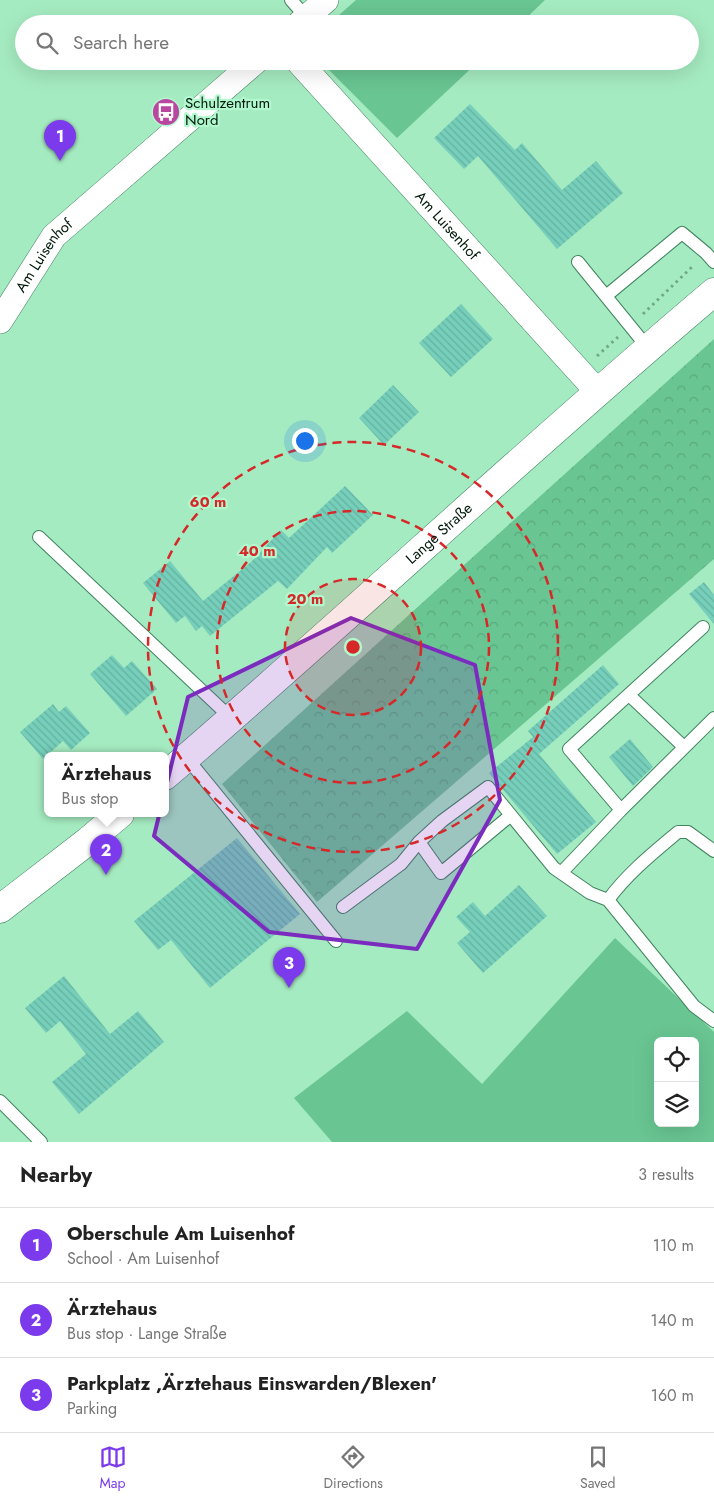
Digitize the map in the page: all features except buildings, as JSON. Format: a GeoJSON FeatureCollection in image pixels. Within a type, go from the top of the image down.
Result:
{"type":"FeatureCollection","features":[{"type":"Feature","properties":{"kind":"street"},"geometry":{"type":"LineString","coordinates":[[299,14],[326,0]]}},
{"type":"Feature","properties":{"kind":"street","name":"Am Luisenhof"},"geometry":{"type":"LineString","coordinates":[[0,321],[54,236],[246,70]]}},
{"type":"Feature","properties":{"kind":"street","name":"Am Luisenhof"},"geometry":{"type":"LineString","coordinates":[[306,70],[589,382]]}},
{"type":"Feature","properties":{"kind":"street","name":"Lange Straße"},"geometry":{"type":"LineString","coordinates":[[169,772],[232,719],[589,382],[648,348],[714,292]]}},
{"type":"Feature","properties":{"kind":"street"},"geometry":{"type":"LineString","coordinates":[[0,909],[116,817]]}},
{"type":"Feature","properties":{"kind":"lane"},"geometry":{"type":"LineString","coordinates":[[606,296],[682,233],[710,257]]}},
{"type":"Feature","properties":{"kind":"lane"},"geometry":{"type":"LineString","coordinates":[[578,262],[648,348]]}},
{"type":"Feature","properties":{"kind":"lane"},"geometry":{"type":"LineString","coordinates":[[39,537],[232,719]]}},
{"type":"Feature","properties":{"kind":"lane"},"geometry":{"type":"LineString","coordinates":[[621,810],[569,749],[703,627]]}},
{"type":"Feature","properties":{"kind":"lane"},"geometry":{"type":"LineString","coordinates":[[629,695],[684,747]]}},
{"type":"Feature","properties":{"kind":"lane"},"geometry":{"type":"LineString","coordinates":[[561,873],[621,810],[714,718]]}},
{"type":"Feature","properties":{"kind":"lane"},"geometry":{"type":"LineString","coordinates":[[186,757],[336,941]]}},
{"type":"Feature","properties":{"kind":"lane"},"geometry":{"type":"LineString","coordinates":[[343,907],[401,864],[419,842],[442,821],[488,786],[554,868],[590,893],[608,900],[694,1006],[714,1021]]}},
{"type":"Feature","properties":{"kind":"lane"},"geometry":{"type":"LineString","coordinates":[[419,842],[441,873],[511,815]]}},
{"type":"Feature","properties":{"kind":"lane"},"geometry":{"type":"LineString","coordinates":[[608,900],[620,884],[645,859],[678,832],[688,832],[714,851]]}},
{"type":"Feature","properties":{"kind":"lane"},"geometry":{"type":"LineString","coordinates":[[0,1101],[41,1142]]}},
{"type":"Feature","properties":{"kind":"path"},"geometry":{"type":"LineString","coordinates":[[589,382],[630,326],[710,257]]}},
{"type":"Feature","properties":{"kind":"highlighted area"},"geometry":{"type":"Polygon","coordinates":[[[351,618],[475,665],[500,800],[417,949],[269,932],[154,836],[188,697],[351,618]]]}},
{"type":"Feature","properties":{"kind":"green space"},"geometry":{"type":"Polygon","coordinates":[[[356,0],[545,0],[529,15],[339,15],[356,0]]]}},
{"type":"Feature","properties":{"kind":"green space"},"geometry":{"type":"Polygon","coordinates":[[[329,70],[469,70],[397,138],[329,70]]]}},
{"type":"Feature","properties":{"kind":"green space"},"geometry":{"type":"Polygon","coordinates":[[[714,339],[714,559],[317,902],[222,784],[714,339]]]}},
{"type":"Feature","properties":{"kind":"green space"},"geometry":{"type":"Polygon","coordinates":[[[615,938],[714,1032],[714,1142],[332,1142],[294,1098],[407,1011],[482,1084],[615,938]]]}},
{"type":"Feature","properties":{"kind":"place","name":"Schulzentrum Nord"},"geometry":{"type":"Point","coordinates":[166,112]}},
{"type":"Feature","properties":{"kind":"place","name":"Oberschule Am Luisenhof"},"geometry":{"type":"Point","coordinates":[60,161]}},
{"type":"Feature","properties":{"kind":"place","name":"Ärztehaus"},"geometry":{"type":"Point","coordinates":[106,875]}},
{"type":"Feature","properties":{"kind":"place","name":"Parkplatz ,Ärztehaus Einswarden/Blexen'"},"geometry":{"type":"Point","coordinates":[289,988]}}]}
